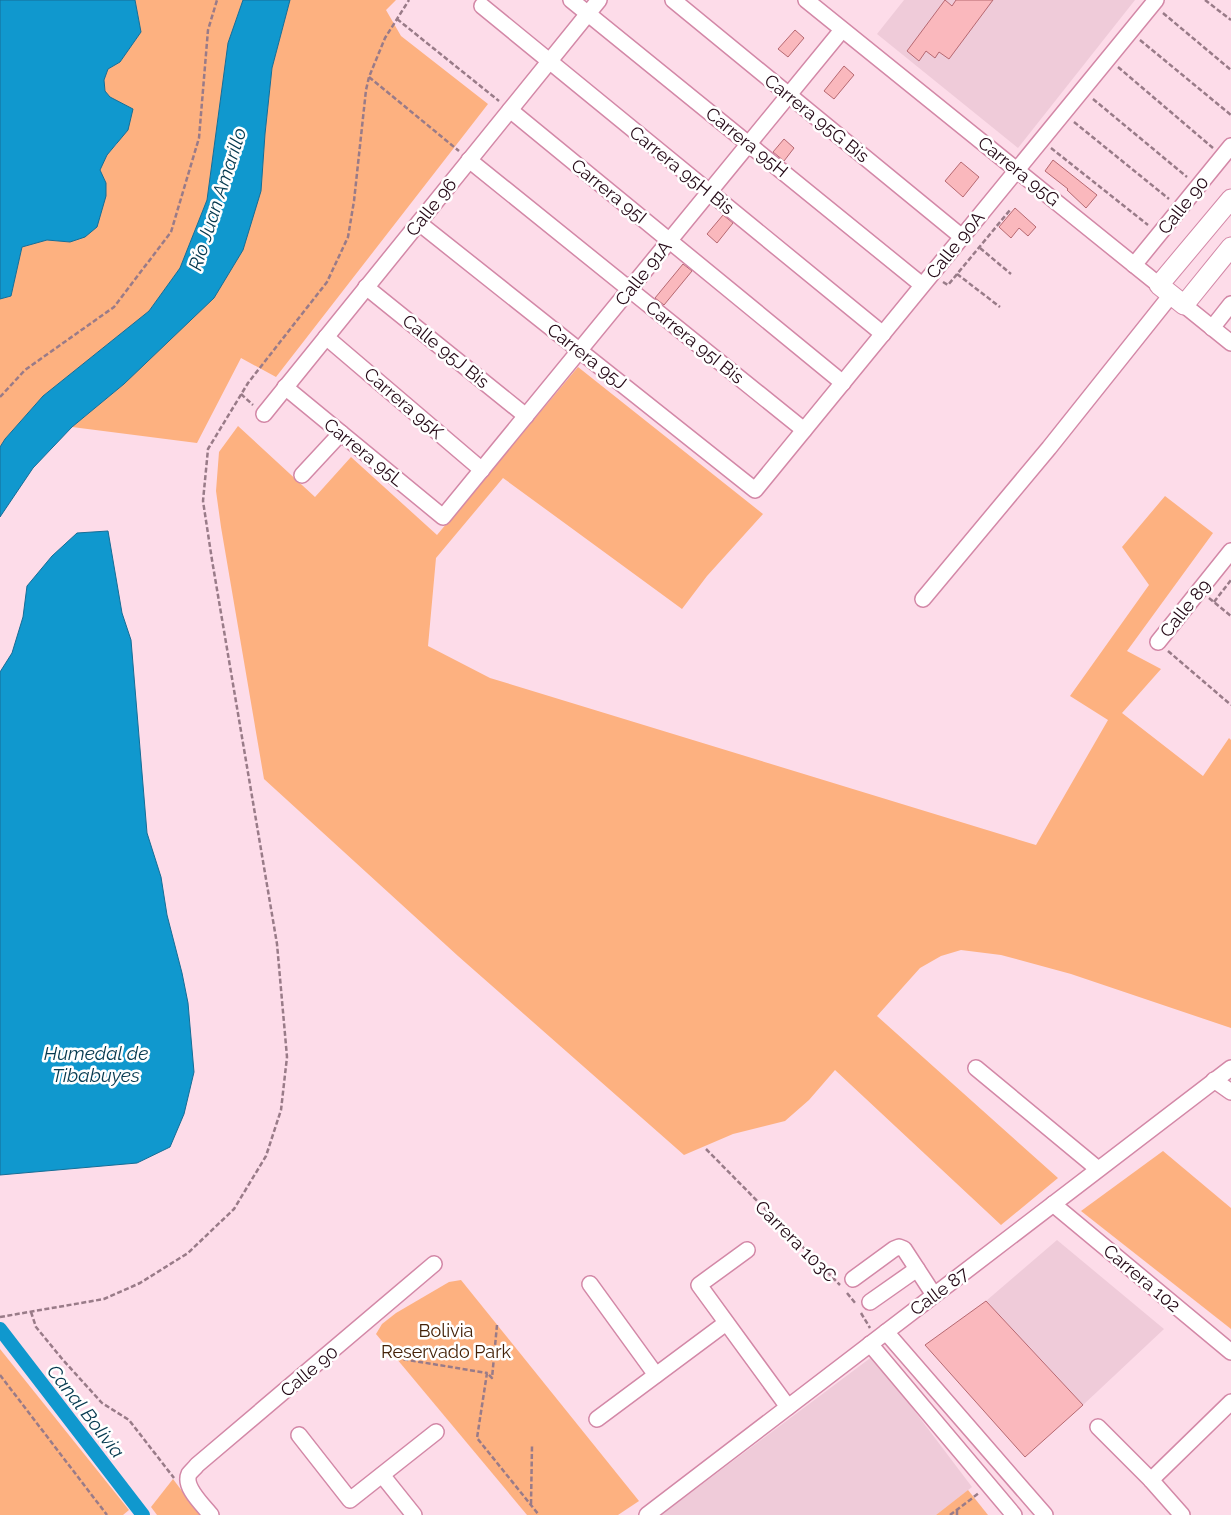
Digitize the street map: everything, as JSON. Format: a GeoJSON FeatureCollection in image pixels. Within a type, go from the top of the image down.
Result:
{"type":"FeatureCollection","features":[{"type":"Feature","properties":{"kind":"main road"},"geometry":{"type":"LineString","coordinates":[[1172,295],[1231,199]]}},
{"type":"Feature","properties":{"kind":"main road"},"geometry":{"type":"LineString","coordinates":[[1172,295],[1231,248]]}},
{"type":"Feature","properties":{"kind":"street","name":"Carrera 95H"},"geometry":{"type":"LineString","coordinates":[[571,0],[922,285]]}},
{"type":"Feature","properties":{"kind":"street","name":"Calle 96"},"geometry":{"type":"LineString","coordinates":[[264,414],[599,0]]}},
{"type":"Feature","properties":{"kind":"street","name":"Carrera 95G Bis"},"geometry":{"type":"LineString","coordinates":[[673,0],[962,237]]}},
{"type":"Feature","properties":{"kind":"street","name":"Carrera 95G"},"geometry":{"type":"LineString","coordinates":[[806,0],[1231,344]]}},
{"type":"Feature","properties":{"kind":"street","name":"Calle 90A"},"geometry":{"type":"LineString","coordinates":[[755,490],[1154,2]]}},
{"type":"Feature","properties":{"kind":"street","name":"Carrera 95H Bis"},"geometry":{"type":"LineString","coordinates":[[482,6],[883,334]]}},
{"type":"Feature","properties":{"kind":"street","name":"Calle 91A"},"geometry":{"type":"LineString","coordinates":[[443,517],[842,30]]}},
{"type":"Feature","properties":{"kind":"street","name":"Carrera 95I"},"geometry":{"type":"LineString","coordinates":[[510,110],[843,383]]}},
{"type":"Feature","properties":{"kind":"street","name":"Calle 90"},"geometry":{"type":"LineString","coordinates":[[1134,265],[1231,146]]}},
{"type":"Feature","properties":{"kind":"street","name":"Carrera 95I Bis"},"geometry":{"type":"LineString","coordinates":[[469,160],[804,430]]}},
{"type":"Feature","properties":{"kind":"street","name":"Carrera 95J"},"geometry":{"type":"LineString","coordinates":[[418,223],[755,490]]}},
{"type":"Feature","properties":{"kind":"street","name":"Calle 95J Bis"},"geometry":{"type":"LineString","coordinates":[[366,287],[526,416]]}},
{"type":"Feature","properties":{"kind":"street"},"geometry":{"type":"LineString","coordinates":[[923,599],[1049,448],[1172,295]]}},
{"type":"Feature","properties":{"kind":"street"},"geometry":{"type":"LineString","coordinates":[[1212,328],[1231,304]]}},
{"type":"Feature","properties":{"kind":"street","name":"Carrera 95K"},"geometry":{"type":"LineString","coordinates":[[326,337],[482,470]]}},
{"type":"Feature","properties":{"kind":"street","name":"Carrera 95L"},"geometry":{"type":"LineString","coordinates":[[285,387],[443,517]]}},
{"type":"Feature","properties":{"kind":"street"},"geometry":{"type":"LineString","coordinates":[[302,476],[341,433]]}},
{"type":"Feature","properties":{"kind":"street","name":"Calle 89"},"geometry":{"type":"LineString","coordinates":[[1158,642],[1231,552]]}},
{"type":"Feature","properties":{"kind":"street"},"geometry":{"type":"LineString","coordinates":[[976,1068],[1098,1170]]}},
{"type":"Feature","properties":{"kind":"street","name":"Calle 87"},"geometry":{"type":"LineString","coordinates":[[647,1515],[1231,1068]]}},
{"type":"Feature","properties":{"kind":"street"},"geometry":{"type":"LineString","coordinates":[[1214,1080],[1231,1092]]}},
{"type":"Feature","properties":{"kind":"street","name":"Carrera 102"},"geometry":{"type":"LineString","coordinates":[[1053,1204],[1231,1352]]}},
{"type":"Feature","properties":{"kind":"street"},"geometry":{"type":"LineString","coordinates":[[853,1279],[899,1247],[904,1249],[934,1295]]}},
{"type":"Feature","properties":{"kind":"street"},"geometry":{"type":"LineString","coordinates":[[747,1250],[699,1285],[788,1407]]}},
{"type":"Feature","properties":{"kind":"street","name":"Calle 90"},"geometry":{"type":"LineString","coordinates":[[188,1481],[190,1474],[197,1465],[434,1264]]}},
{"type":"Feature","properties":{"kind":"street"},"geometry":{"type":"LineString","coordinates":[[870,1302],[917,1269]]}},
{"type":"Feature","properties":{"kind":"street"},"geometry":{"type":"LineString","coordinates":[[590,1284],[656,1375]]}},
{"type":"Feature","properties":{"kind":"street"},"geometry":{"type":"LineString","coordinates":[[596,1419],[726,1323]]}},
{"type":"Feature","properties":{"kind":"street"},"geometry":{"type":"LineString","coordinates":[[878,1338],[989,1485],[1014,1515]]}},
{"type":"Feature","properties":{"kind":"street"},"geometry":{"type":"LineString","coordinates":[[878,1338],[1045,1515]]}},
{"type":"Feature","properties":{"kind":"street"},"geometry":{"type":"LineString","coordinates":[[1151,1480],[1231,1402]]}},
{"type":"Feature","properties":{"kind":"street"},"geometry":{"type":"LineString","coordinates":[[1098,1427],[1151,1480],[1182,1515]]}},
{"type":"Feature","properties":{"kind":"street"},"geometry":{"type":"LineString","coordinates":[[299,1435],[350,1500],[436,1432]]}},
{"type":"Feature","properties":{"kind":"street"},"geometry":{"type":"LineString","coordinates":[[382,1475],[414,1515]]}},
{"type":"Feature","properties":{"kind":"street"},"geometry":{"type":"LineString","coordinates":[[188,1481],[190,1488],[211,1515]]}},
{"type":"Feature","properties":{"kind":"path"},"geometry":{"type":"LineString","coordinates":[[0,397],[25,370],[114,307],[171,232],[199,138],[208,30],[217,0]]}},
{"type":"Feature","properties":{"kind":"path"},"geometry":{"type":"LineString","coordinates":[[0,1317],[104,1299],[140,1283],[188,1253],[234,1208],[266,1156],[281,1110],[287,1057],[277,944],[212,560],[204,501],[208,449],[248,383],[327,282],[348,237],[369,77],[385,38],[409,0]]}},
{"type":"Feature","properties":{"kind":"path"},"geometry":{"type":"LineString","coordinates":[[1205,0],[1231,20]]}},
{"type":"Feature","properties":{"kind":"path"},"geometry":{"type":"LineString","coordinates":[[1154,2],[1231,70]]}},
{"type":"Feature","properties":{"kind":"path"},"geometry":{"type":"LineString","coordinates":[[397,19],[510,110]]}},
{"type":"Feature","properties":{"kind":"path"},"geometry":{"type":"LineString","coordinates":[[1130,32],[1231,115]]}},
{"type":"Feature","properties":{"kind":"path"},"geometry":{"type":"LineString","coordinates":[[1108,59],[1215,149]]}},
{"type":"Feature","properties":{"kind":"path"},"geometry":{"type":"LineString","coordinates":[[369,77],[469,160]]}},
{"type":"Feature","properties":{"kind":"path"},"geometry":{"type":"LineString","coordinates":[[1083,90],[1190,180]]}},
{"type":"Feature","properties":{"kind":"path"},"geometry":{"type":"LineString","coordinates":[[1063,113],[1173,202]]}},
{"type":"Feature","properties":{"kind":"path"},"geometry":{"type":"LineString","coordinates":[[1041,140],[1152,228]]}},
{"type":"Feature","properties":{"kind":"path"},"geometry":{"type":"LineString","coordinates":[[948,286],[1010,210]]}},
{"type":"Feature","properties":{"kind":"path"},"geometry":{"type":"LineString","coordinates":[[980,248],[1011,274]]}},
{"type":"Feature","properties":{"kind":"path"},"geometry":{"type":"LineString","coordinates":[[958,274],[1000,307]]}},
{"type":"Feature","properties":{"kind":"path"},"geometry":{"type":"LineString","coordinates":[[1214,602],[1231,580]]}},
{"type":"Feature","properties":{"kind":"path"},"geometry":{"type":"LineString","coordinates":[[1200,590],[1231,616]]}},
{"type":"Feature","properties":{"kind":"path"},"geometry":{"type":"LineString","coordinates":[[1158,642],[1231,705]]}},
{"type":"Feature","properties":{"kind":"path","name":"Carrera 103C"},"geometry":{"type":"LineString","coordinates":[[706,1149],[852,1297],[878,1338]]}},
{"type":"Feature","properties":{"kind":"path"},"geometry":{"type":"LineString","coordinates":[[31,1312],[36,1327],[102,1402],[129,1420],[174,1478],[188,1481]]}},
{"type":"Feature","properties":{"kind":"path"},"geometry":{"type":"LineString","coordinates":[[396,1358],[487,1373],[492,1378],[497,1325]]}},
{"type":"Feature","properties":{"kind":"path"},"geometry":{"type":"LineString","coordinates":[[487,1373],[477,1438],[539,1515]]}},
{"type":"Feature","properties":{"kind":"path"},"geometry":{"type":"LineString","coordinates":[[0,1375],[107,1515]]}},
{"type":"Feature","properties":{"kind":"path"},"geometry":{"type":"LineString","coordinates":[[530,1505],[532,1446]]}},
{"type":"Feature","properties":{"kind":"path"},"geometry":{"type":"LineString","coordinates":[[950,1515],[989,1485]]}},
{"type":"Feature","properties":{"kind":"path"},"geometry":{"type":"LineString","coordinates":[[957,1510],[957,1515]]}},
{"type":"Feature","properties":{"kind":"shaded area"},"geometry":{"type":"Polygon","coordinates":[[[904,0],[1135,0],[1018,148],[877,34],[904,0]]]}},
{"type":"Feature","properties":{"kind":"shaded area"},"geometry":{"type":"Polygon","coordinates":[[[1057,1240],[1164,1329],[1083,1405],[986,1301],[1057,1240]]]}},
{"type":"Feature","properties":{"kind":"shaded area"},"geometry":{"type":"Polygon","coordinates":[[[873,1356],[972,1487],[936,1515],[661,1515],[873,1356]]]}},
{"type":"Feature","properties":{"kind":"green space"},"geometry":{"type":"Polygon","coordinates":[[[135,0],[243,0],[228,43],[207,200],[180,268],[149,311],[43,396],[0,447],[0,299],[11,296],[22,247],[47,240],[70,242],[106,183],[100,170],[107,155],[117,144],[133,109],[110,97],[105,91],[104,80],[108,69],[120,62],[141,32],[135,0]]]}},
{"type":"Feature","properties":{"kind":"green space"},"geometry":{"type":"Polygon","coordinates":[[[290,0],[396,0],[386,10],[401,36],[488,104],[276,377],[241,358],[197,443],[72,427],[124,384],[261,191],[272,68],[290,0]]]}},
{"type":"Feature","properties":{"kind":"green space"},"geometry":{"type":"Polygon","coordinates":[[[578,367],[763,514],[707,576],[682,609],[503,478],[436,558],[428,646],[490,678],[1036,845],[1108,720],[1070,696],[1149,585],[1122,547],[1165,496],[1213,533],[1127,651],[1161,669],[1122,713],[1203,776],[1229,738],[1231,740],[1231,1028],[1071,974],[1001,955],[961,950],[941,956],[920,968],[877,1016],[1058,1178],[1001,1225],[835,1070],[809,1100],[785,1121],[733,1134],[684,1155],[458,956],[264,779],[216,491],[219,452],[238,426],[315,497],[351,457],[437,535],[578,367]]]}},
{"type":"Feature","properties":{"kind":"green space"},"geometry":{"type":"Polygon","coordinates":[[[1163,1151],[1231,1208],[1231,1329],[1081,1211],[1163,1151]]]}},
{"type":"Feature","properties":{"kind":"green space","name":"Bolivia Reservado Park"},"geometry":{"type":"Polygon","coordinates":[[[461,1280],[639,1501],[618,1515],[527,1515],[376,1334],[382,1324],[396,1313],[449,1282],[461,1280]]]}},
{"type":"Feature","properties":{"kind":"green space"},"geometry":{"type":"Polygon","coordinates":[[[0,1349],[129,1510],[123,1515],[0,1515],[0,1349]]]}},
{"type":"Feature","properties":{"kind":"green space"},"geometry":{"type":"Polygon","coordinates":[[[173,1479],[200,1515],[157,1515],[151,1507],[173,1479]]]}},
{"type":"Feature","properties":{"kind":"green space"},"geometry":{"type":"Polygon","coordinates":[[[968,1490],[988,1515],[936,1515],[968,1490]]]}},
{"type":"Feature","properties":{"kind":"water"},"geometry":{"type":"Polygon","coordinates":[[[0,0],[135,0],[141,32],[120,62],[108,69],[104,80],[105,91],[110,97],[133,109],[128,130],[107,155],[100,170],[106,183],[106,196],[97,227],[85,237],[70,242],[47,240],[22,247],[11,296],[0,299],[0,0]]]}},
{"type":"Feature","properties":{"kind":"water","name":"Río Juan Amarillo"},"geometry":{"type":"Polygon","coordinates":[[[243,0],[290,0],[272,68],[261,191],[243,250],[214,298],[124,384],[72,427],[33,468],[0,517],[0,447],[5,439],[43,396],[149,311],[180,268],[207,200],[228,43],[243,0]]]}},
{"type":"Feature","properties":{"kind":"water","name":"Humedal de Tibabuyes"},"geometry":{"type":"Polygon","coordinates":[[[108,531],[122,613],[131,640],[147,833],[161,877],[167,915],[188,1003],[194,1072],[184,1114],[170,1147],[137,1163],[0,1175],[0,672],[12,653],[23,617],[27,586],[52,556],[77,533],[108,531]]]}},
{"type":"Feature","properties":{"kind":"building"},"geometry":{"type":"Polygon","coordinates":[[[945,0],[952,6],[956,0],[993,0],[949,59],[939,52],[935,58],[926,51],[919,61],[907,51],[945,0]]]}},
{"type":"Feature","properties":{"kind":"building"},"geometry":{"type":"Polygon","coordinates":[[[795,30],[804,38],[788,57],[778,49],[795,30]]]}},
{"type":"Feature","properties":{"kind":"building"},"geometry":{"type":"Polygon","coordinates":[[[844,66],[854,75],[834,99],[824,91],[844,66]]]}},
{"type":"Feature","properties":{"kind":"building"},"geometry":{"type":"Polygon","coordinates":[[[784,139],[794,148],[784,161],[773,152],[784,139]]]}},
{"type":"Feature","properties":{"kind":"building"},"geometry":{"type":"Polygon","coordinates":[[[1053,160],[1097,195],[1086,208],[1068,189],[1045,171],[1053,160]]]}},
{"type":"Feature","properties":{"kind":"building"},"geometry":{"type":"Polygon","coordinates":[[[961,162],[979,177],[963,197],[945,181],[961,162]]]}},
{"type":"Feature","properties":{"kind":"building"},"geometry":{"type":"Polygon","coordinates":[[[1015,208],[1036,227],[1028,236],[1019,228],[1011,238],[999,227],[1015,208]]]}},
{"type":"Feature","properties":{"kind":"building"},"geometry":{"type":"Polygon","coordinates":[[[723,215],[733,223],[717,243],[707,234],[723,215]]]}},
{"type":"Feature","properties":{"kind":"building"},"geometry":{"type":"Polygon","coordinates":[[[683,264],[692,271],[664,305],[655,298],[683,264]]]}},
{"type":"Feature","properties":{"kind":"building"},"geometry":{"type":"Polygon","coordinates":[[[986,1301],[1083,1405],[1025,1457],[925,1345],[986,1301]]]}},
{"type":"Feature","properties":{"kind":"waterway","name":"Canal Bolivia"},"geometry":{"type":"LineString","coordinates":[[0,1329],[143,1515]]}}]}
